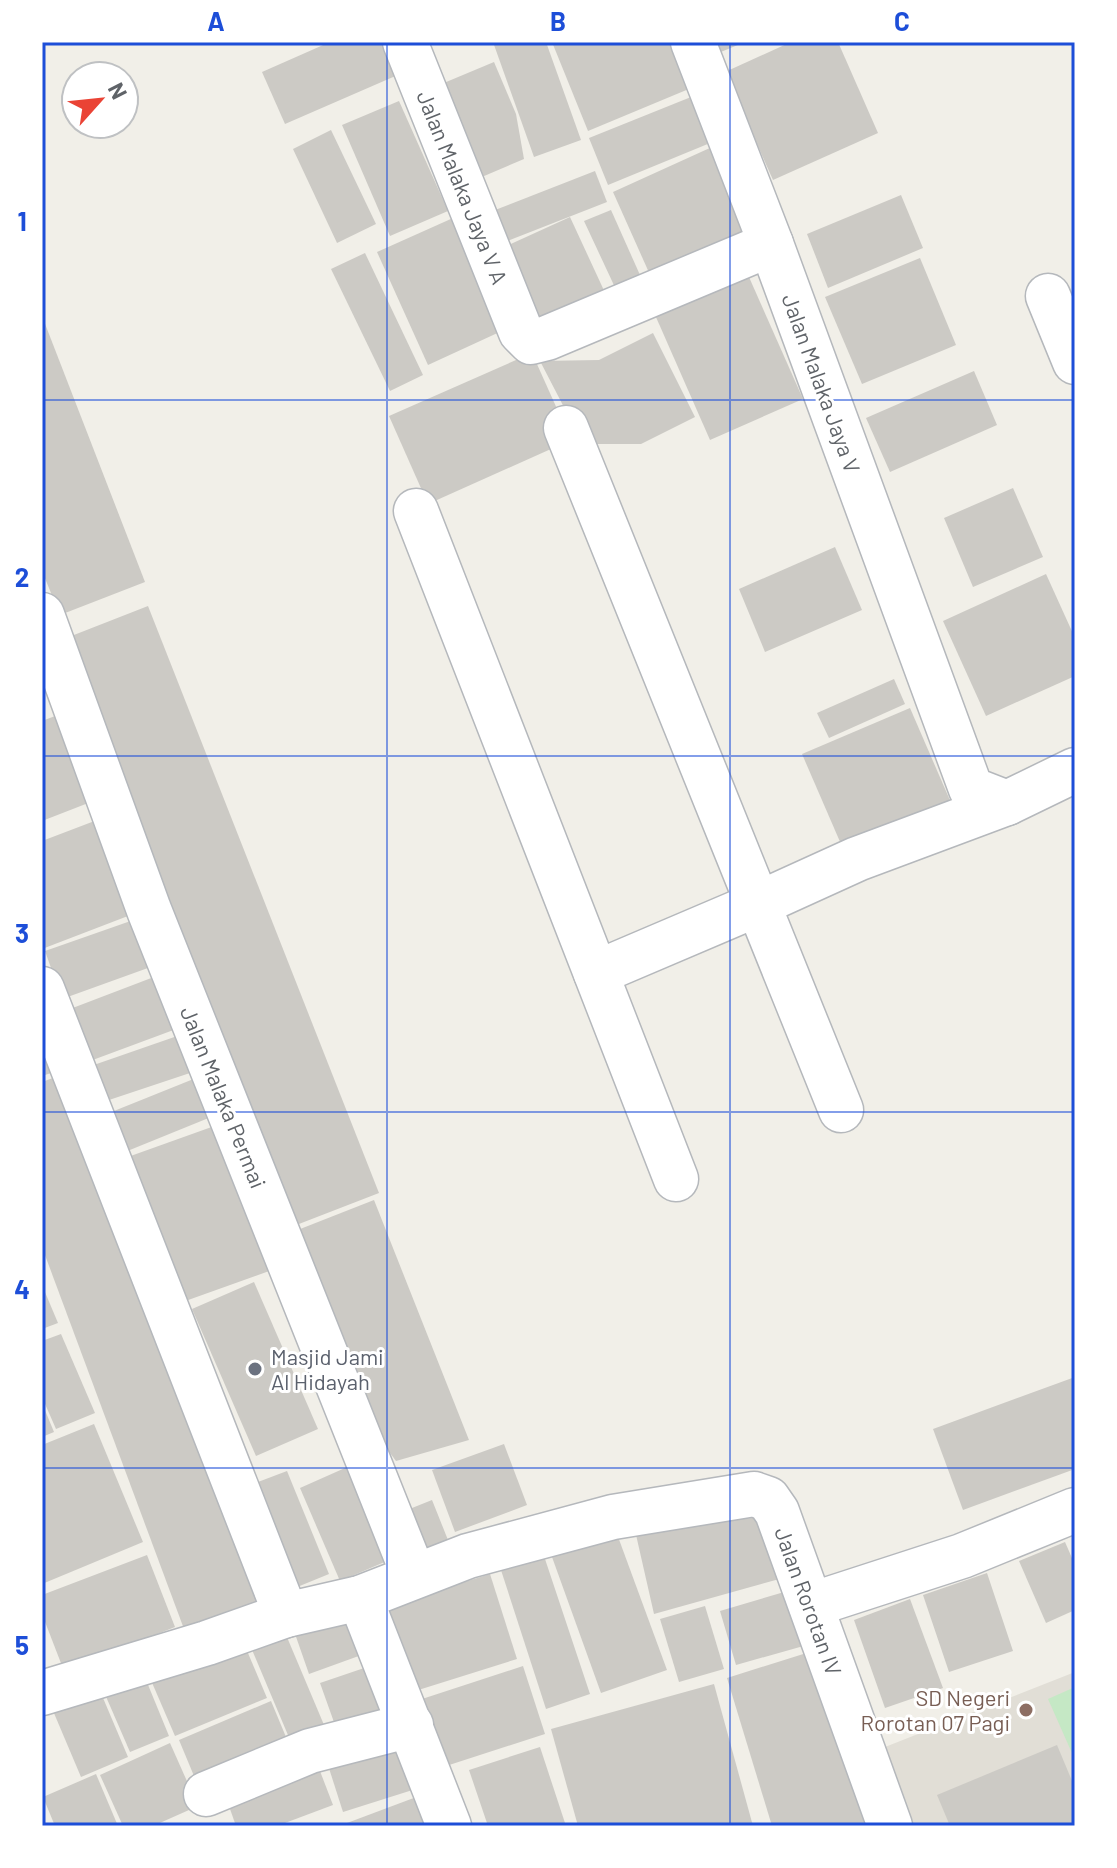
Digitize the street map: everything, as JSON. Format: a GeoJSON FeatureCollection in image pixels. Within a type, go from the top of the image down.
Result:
{"type":"FeatureCollection","features":[{"type":"Feature","properties":{"kind":"street","name":"Jalan Malaka Jaya V A"},"geometry":{"type":"LineString","coordinates":[[405,42],[521,332],[531,342],[539,342],[771,244]]}},
{"type":"Feature","properties":{"kind":"street","name":"Jalan Malaka Jaya V"},"geometry":{"type":"LineString","coordinates":[[693,42],[771,244],[971,789],[1007,803]]}},
{"type":"Feature","properties":{"kind":"street"},"geometry":{"type":"LineString","coordinates":[[1048,296],[1075,362]]}},
{"type":"Feature","properties":{"kind":"street"},"geometry":{"type":"LineString","coordinates":[[566,428],[841,1110]]}},
{"type":"Feature","properties":{"kind":"street"},"geometry":{"type":"LineString","coordinates":[[416,511],[676,1179]]}},
{"type":"Feature","properties":{"kind":"street","name":"Jalan Malaka Permai"},"geometry":{"type":"LineString","coordinates":[[42,615],[149,910],[414,1576]]}},
{"type":"Feature","properties":{"kind":"street"},"geometry":{"type":"LineString","coordinates":[[596,973],[857,859],[1007,803],[1075,770]]}},
{"type":"Feature","properties":{"kind":"street"},"geometry":{"type":"LineString","coordinates":[[42,989],[286,1615]]}},
{"type":"Feature","properties":{"kind":"street","name":"Jalan Rorotan IV"},"geometry":{"type":"LineString","coordinates":[[414,1576],[468,1556],[613,1517],[754,1494],[768,1499],[777,1512],[890,1826]]}},
{"type":"Feature","properties":{"kind":"street"},"geometry":{"type":"LineString","coordinates":[[811,1605],[962,1556],[1075,1510]]}},
{"type":"Feature","properties":{"kind":"street"},"geometry":{"type":"LineString","coordinates":[[46,1680],[207,1643],[286,1615],[360,1598],[414,1576]]}},
{"type":"Feature","properties":{"kind":"street"},"geometry":{"type":"LineString","coordinates":[[360,1598],[449,1826]]}},
{"type":"Feature","properties":{"kind":"street"},"geometry":{"type":"LineString","coordinates":[[206,1794],[310,1751],[411,1725]]}},
{"type":"Feature","properties":{"kind":"shaded area","name":"SD Negeri Rorotan 07 Pagi"},"geometry":{"type":"Polygon","coordinates":[[[1075,1672],[1075,1826],[911,1826],[880,1749],[1075,1672]]]}},
{"type":"Feature","properties":{"kind":"green space"},"geometry":{"type":"Polygon","coordinates":[[[1075,1687],[1075,1760],[1048,1699],[1075,1687]]]}},
{"type":"Feature","properties":{"kind":"building"},"geometry":{"type":"Polygon","coordinates":[[[330,42],[385,42],[400,74],[285,124],[262,72],[330,42]]]}},
{"type":"Feature","properties":{"kind":"building"},"geometry":{"type":"Polygon","coordinates":[[[493,42],[546,42],[581,140],[534,157],[493,42]]]}},
{"type":"Feature","properties":{"kind":"building"},"geometry":{"type":"Polygon","coordinates":[[[552,42],[678,42],[696,86],[588,131],[552,42]]]}},
{"type":"Feature","properties":{"kind":"building"},"geometry":{"type":"Polygon","coordinates":[[[710,42],[745,42],[716,54],[710,42]]]}},
{"type":"Feature","properties":{"kind":"building"},"geometry":{"type":"Polygon","coordinates":[[[791,42],[838,42],[878,133],[773,180],[725,72],[791,42]]]}},
{"type":"Feature","properties":{"kind":"building"},"geometry":{"type":"Polygon","coordinates":[[[494,62],[516,114],[524,159],[470,182],[439,85],[494,62]]]}},
{"type":"Feature","properties":{"kind":"building"},"geometry":{"type":"Polygon","coordinates":[[[696,95],[715,141],[608,185],[589,138],[696,95]]]}},
{"type":"Feature","properties":{"kind":"building"},"geometry":{"type":"Polygon","coordinates":[[[399,101],[448,211],[390,236],[342,125],[399,101]]]}},
{"type":"Feature","properties":{"kind":"building"},"geometry":{"type":"Polygon","coordinates":[[[331,130],[376,224],[337,243],[293,149],[331,130]]]}},
{"type":"Feature","properties":{"kind":"building"},"geometry":{"type":"Polygon","coordinates":[[[712,147],[754,242],[655,286],[613,192],[712,147]]]}},
{"type":"Feature","properties":{"kind":"building"},"geometry":{"type":"Polygon","coordinates":[[[595,171],[607,202],[502,243],[490,212],[595,171]]]}},
{"type":"Feature","properties":{"kind":"building"},"geometry":{"type":"Polygon","coordinates":[[[901,195],[923,248],[828,288],[807,234],[901,195]]]}},
{"type":"Feature","properties":{"kind":"building"},"geometry":{"type":"Polygon","coordinates":[[[611,210],[644,284],[619,296],[584,221],[611,210]]]}},
{"type":"Feature","properties":{"kind":"building"},"geometry":{"type":"Polygon","coordinates":[[[570,217],[607,297],[539,328],[502,248],[570,217]]]}},
{"type":"Feature","properties":{"kind":"building"},"geometry":{"type":"Polygon","coordinates":[[[453,218],[504,330],[428,365],[377,252],[453,218]]]}},
{"type":"Feature","properties":{"kind":"building"},"geometry":{"type":"Polygon","coordinates":[[[365,253],[423,375],[390,391],[331,269],[365,253]]]}},
{"type":"Feature","properties":{"kind":"building"},"geometry":{"type":"Polygon","coordinates":[[[920,258],[956,345],[862,384],[825,297],[920,258]]]}},
{"type":"Feature","properties":{"kind":"building"},"geometry":{"type":"Polygon","coordinates":[[[745,268],[803,399],[710,440],[652,308],[745,268]]]}},
{"type":"Feature","properties":{"kind":"building"},"geometry":{"type":"Polygon","coordinates":[[[42,316],[145,582],[60,615],[42,571],[42,316]]]}},
{"type":"Feature","properties":{"kind":"building"},"geometry":{"type":"Polygon","coordinates":[[[653,333],[695,417],[641,444],[583,444],[540,361],[599,360],[653,333]]]}},
{"type":"Feature","properties":{"kind":"building"},"geometry":{"type":"Polygon","coordinates":[[[532,353],[571,440],[428,504],[389,416],[532,353]]]}},
{"type":"Feature","properties":{"kind":"building"},"geometry":{"type":"Polygon","coordinates":[[[974,371],[997,425],[890,472],[866,418],[974,371]]]}},
{"type":"Feature","properties":{"kind":"building"},"geometry":{"type":"Polygon","coordinates":[[[1013,488],[1043,557],[973,587],[944,518],[1013,488]]]}},
{"type":"Feature","properties":{"kind":"building"},"geometry":{"type":"Polygon","coordinates":[[[835,547],[862,610],[765,652],[739,589],[835,547]]]}},
{"type":"Feature","properties":{"kind":"building"},"geometry":{"type":"Polygon","coordinates":[[[1046,574],[1075,638],[1075,676],[986,716],[943,621],[1046,574]]]}},
{"type":"Feature","properties":{"kind":"building"},"geometry":{"type":"Polygon","coordinates":[[[148,606],[379,1193],[286,1229],[56,642],[148,606]]]}},
{"type":"Feature","properties":{"kind":"building"},"geometry":{"type":"Polygon","coordinates":[[[894,679],[905,704],[829,738],[817,713],[894,679]]]}},
{"type":"Feature","properties":{"kind":"building"},"geometry":{"type":"Polygon","coordinates":[[[910,708],[952,805],[844,851],[802,754],[910,708]]]}},
{"type":"Feature","properties":{"kind":"building"},"geometry":{"type":"Polygon","coordinates":[[[63,713],[96,800],[42,821],[42,721],[63,713]]]}},
{"type":"Feature","properties":{"kind":"building"},"geometry":{"type":"Polygon","coordinates":[[[105,817],[141,911],[42,949],[42,841],[105,817]]]}},
{"type":"Feature","properties":{"kind":"building"},"geometry":{"type":"Polygon","coordinates":[[[142,917],[159,964],[62,999],[45,951],[142,917]]]}},
{"type":"Feature","properties":{"kind":"building"},"geometry":{"type":"Polygon","coordinates":[[[167,972],[187,1025],[90,1061],[70,1009],[167,972]]]}},
{"type":"Feature","properties":{"kind":"building"},"geometry":{"type":"Polygon","coordinates":[[[42,1032],[57,1071],[42,1076],[42,1032]]]}},
{"type":"Feature","properties":{"kind":"building"},"geometry":{"type":"Polygon","coordinates":[[[183,1034],[196,1071],[100,1103],[88,1067],[183,1034]]]}},
{"type":"Feature","properties":{"kind":"building"},"geometry":{"type":"Polygon","coordinates":[[[64,1074],[259,1601],[184,1629],[42,1247],[42,1082],[64,1074]]]}},
{"type":"Feature","properties":{"kind":"building"},"geometry":{"type":"Polygon","coordinates":[[[201,1076],[216,1115],[120,1154],[104,1115],[201,1076]]]}},
{"type":"Feature","properties":{"kind":"building"},"geometry":{"type":"Polygon","coordinates":[[[220,1124],[272,1270],[177,1304],[125,1158],[220,1124]]]}},
{"type":"Feature","properties":{"kind":"building"},"geometry":{"type":"Polygon","coordinates":[[[374,1200],[469,1440],[396,1461],[362,1415],[290,1233],[374,1200]]]}},
{"type":"Feature","properties":{"kind":"building","name":"Masjid Jami Al Hidayah"},"geometry":{"type":"Polygon","coordinates":[[[254,1282],[318,1429],[256,1456],[192,1309],[254,1282]]]}},
{"type":"Feature","properties":{"kind":"building"},"geometry":{"type":"Polygon","coordinates":[[[42,1285],[58,1323],[42,1329],[42,1285]]]}},
{"type":"Feature","properties":{"kind":"building"},"geometry":{"type":"Polygon","coordinates":[[[61,1334],[95,1413],[56,1429],[42,1397],[42,1341],[61,1334]]]}},
{"type":"Feature","properties":{"kind":"building"},"geometry":{"type":"Polygon","coordinates":[[[1075,1377],[1075,1469],[963,1510],[933,1429],[1075,1377]]]}},
{"type":"Feature","properties":{"kind":"building"},"geometry":{"type":"Polygon","coordinates":[[[42,1403],[54,1432],[42,1437],[42,1403]]]}},
{"type":"Feature","properties":{"kind":"building"},"geometry":{"type":"Polygon","coordinates":[[[94,1424],[143,1542],[42,1584],[42,1445],[94,1424]]]}},
{"type":"Feature","properties":{"kind":"building"},"geometry":{"type":"Polygon","coordinates":[[[504,1444],[527,1505],[455,1532],[432,1470],[504,1444]]]}},
{"type":"Feature","properties":{"kind":"building"},"geometry":{"type":"Polygon","coordinates":[[[354,1464],[394,1558],[340,1581],[300,1488],[354,1464]]]}},
{"type":"Feature","properties":{"kind":"building"},"geometry":{"type":"Polygon","coordinates":[[[287,1471],[329,1574],[285,1592],[242,1488],[287,1471]]]}},
{"type":"Feature","properties":{"kind":"building"},"geometry":{"type":"Polygon","coordinates":[[[432,1500],[448,1540],[423,1550],[407,1510],[432,1500]]]}},
{"type":"Feature","properties":{"kind":"building"},"geometry":{"type":"Polygon","coordinates":[[[767,1517],[783,1578],[654,1614],[634,1526],[767,1517]]]}},
{"type":"Feature","properties":{"kind":"building"},"geometry":{"type":"Polygon","coordinates":[[[617,1534],[667,1670],[601,1693],[552,1557],[617,1534]]]}},
{"type":"Feature","properties":{"kind":"building"},"geometry":{"type":"Polygon","coordinates":[[[1065,1542],[1075,1565],[1075,1610],[1046,1623],[1019,1561],[1065,1542]]]}},
{"type":"Feature","properties":{"kind":"building"},"geometry":{"type":"Polygon","coordinates":[[[543,1553],[590,1694],[546,1709],[500,1567],[543,1553]]]}},
{"type":"Feature","properties":{"kind":"building"},"geometry":{"type":"Polygon","coordinates":[[[147,1555],[175,1627],[64,1671],[42,1614],[42,1595],[147,1555]]]}},
{"type":"Feature","properties":{"kind":"building"},"geometry":{"type":"Polygon","coordinates":[[[987,1573],[1013,1651],[949,1672],[923,1595],[987,1573]]]}},
{"type":"Feature","properties":{"kind":"building"},"geometry":{"type":"Polygon","coordinates":[[[490,1574],[517,1659],[412,1692],[386,1607],[490,1574]]]}},
{"type":"Feature","properties":{"kind":"building"},"geometry":{"type":"Polygon","coordinates":[[[791,1590],[807,1645],[736,1665],[720,1611],[791,1590]]]}},
{"type":"Feature","properties":{"kind":"building"},"geometry":{"type":"Polygon","coordinates":[[[910,1599],[943,1688],[885,1708],[854,1620],[910,1599]]]}},
{"type":"Feature","properties":{"kind":"building"},"geometry":{"type":"Polygon","coordinates":[[[705,1606],[724,1669],[679,1682],[660,1619],[705,1606]]]}},
{"type":"Feature","properties":{"kind":"building"},"geometry":{"type":"Polygon","coordinates":[[[352,1611],[367,1653],[309,1674],[294,1631],[352,1611]]]}},
{"type":"Feature","properties":{"kind":"building"},"geometry":{"type":"Polygon","coordinates":[[[281,1623],[327,1732],[293,1747],[247,1638],[281,1623]]]}},
{"type":"Feature","properties":{"kind":"building"},"geometry":{"type":"Polygon","coordinates":[[[242,1639],[267,1698],[175,1736],[150,1678],[242,1639]]]}},
{"type":"Feature","properties":{"kind":"building"},"geometry":{"type":"Polygon","coordinates":[[[816,1650],[869,1822],[855,1826],[772,1826],[727,1678],[816,1650]]]}},
{"type":"Feature","properties":{"kind":"building"},"geometry":{"type":"Polygon","coordinates":[[[373,1665],[392,1721],[340,1739],[320,1683],[373,1665]]]}},
{"type":"Feature","properties":{"kind":"building"},"geometry":{"type":"Polygon","coordinates":[[[523,1666],[545,1734],[443,1767],[422,1699],[523,1666]]]}},
{"type":"Feature","properties":{"kind":"building"},"geometry":{"type":"Polygon","coordinates":[[[144,1675],[169,1736],[130,1752],[104,1692],[144,1675]]]}},
{"type":"Feature","properties":{"kind":"building"},"geometry":{"type":"Polygon","coordinates":[[[95,1679],[128,1757],[81,1777],[48,1699],[95,1679]]]}},
{"type":"Feature","properties":{"kind":"building"},"geometry":{"type":"Polygon","coordinates":[[[714,1684],[753,1826],[578,1826],[551,1729],[714,1684]]]}},
{"type":"Feature","properties":{"kind":"building"},"geometry":{"type":"Polygon","coordinates":[[[271,1701],[291,1749],[199,1788],[179,1740],[271,1701]]]}},
{"type":"Feature","properties":{"kind":"building"},"geometry":{"type":"Polygon","coordinates":[[[406,1738],[422,1787],[343,1812],[327,1762],[406,1738]]]}},
{"type":"Feature","properties":{"kind":"building"},"geometry":{"type":"Polygon","coordinates":[[[170,1743],[198,1806],[153,1826],[123,1826],[100,1775],[170,1743]]]}},
{"type":"Feature","properties":{"kind":"building"},"geometry":{"type":"Polygon","coordinates":[[[1057,1745],[1075,1788],[1075,1826],[950,1826],[937,1795],[1057,1745]]]}},
{"type":"Feature","properties":{"kind":"building"},"geometry":{"type":"Polygon","coordinates":[[[540,1747],[566,1826],[488,1826],[469,1770],[540,1747]]]}},
{"type":"Feature","properties":{"kind":"building"},"geometry":{"type":"Polygon","coordinates":[[[315,1758],[333,1805],[277,1826],[236,1826],[224,1792],[315,1758]]]}},
{"type":"Feature","properties":{"kind":"building"},"geometry":{"type":"Polygon","coordinates":[[[96,1774],[118,1826],[55,1826],[43,1797],[96,1774]]]}},
{"type":"Feature","properties":{"kind":"building"},"geometry":{"type":"Polygon","coordinates":[[[427,1793],[439,1826],[339,1826],[427,1793]]]}},
{"type":"Feature","properties":{"kind":"place","name":"Masjid Jami Al Hidayah"},"geometry":{"type":"Point","coordinates":[255,1369]}},
{"type":"Feature","properties":{"kind":"place","name":"SD Negeri Rorotan 07 Pagi"},"geometry":{"type":"Point","coordinates":[1026,1710]}}]}
